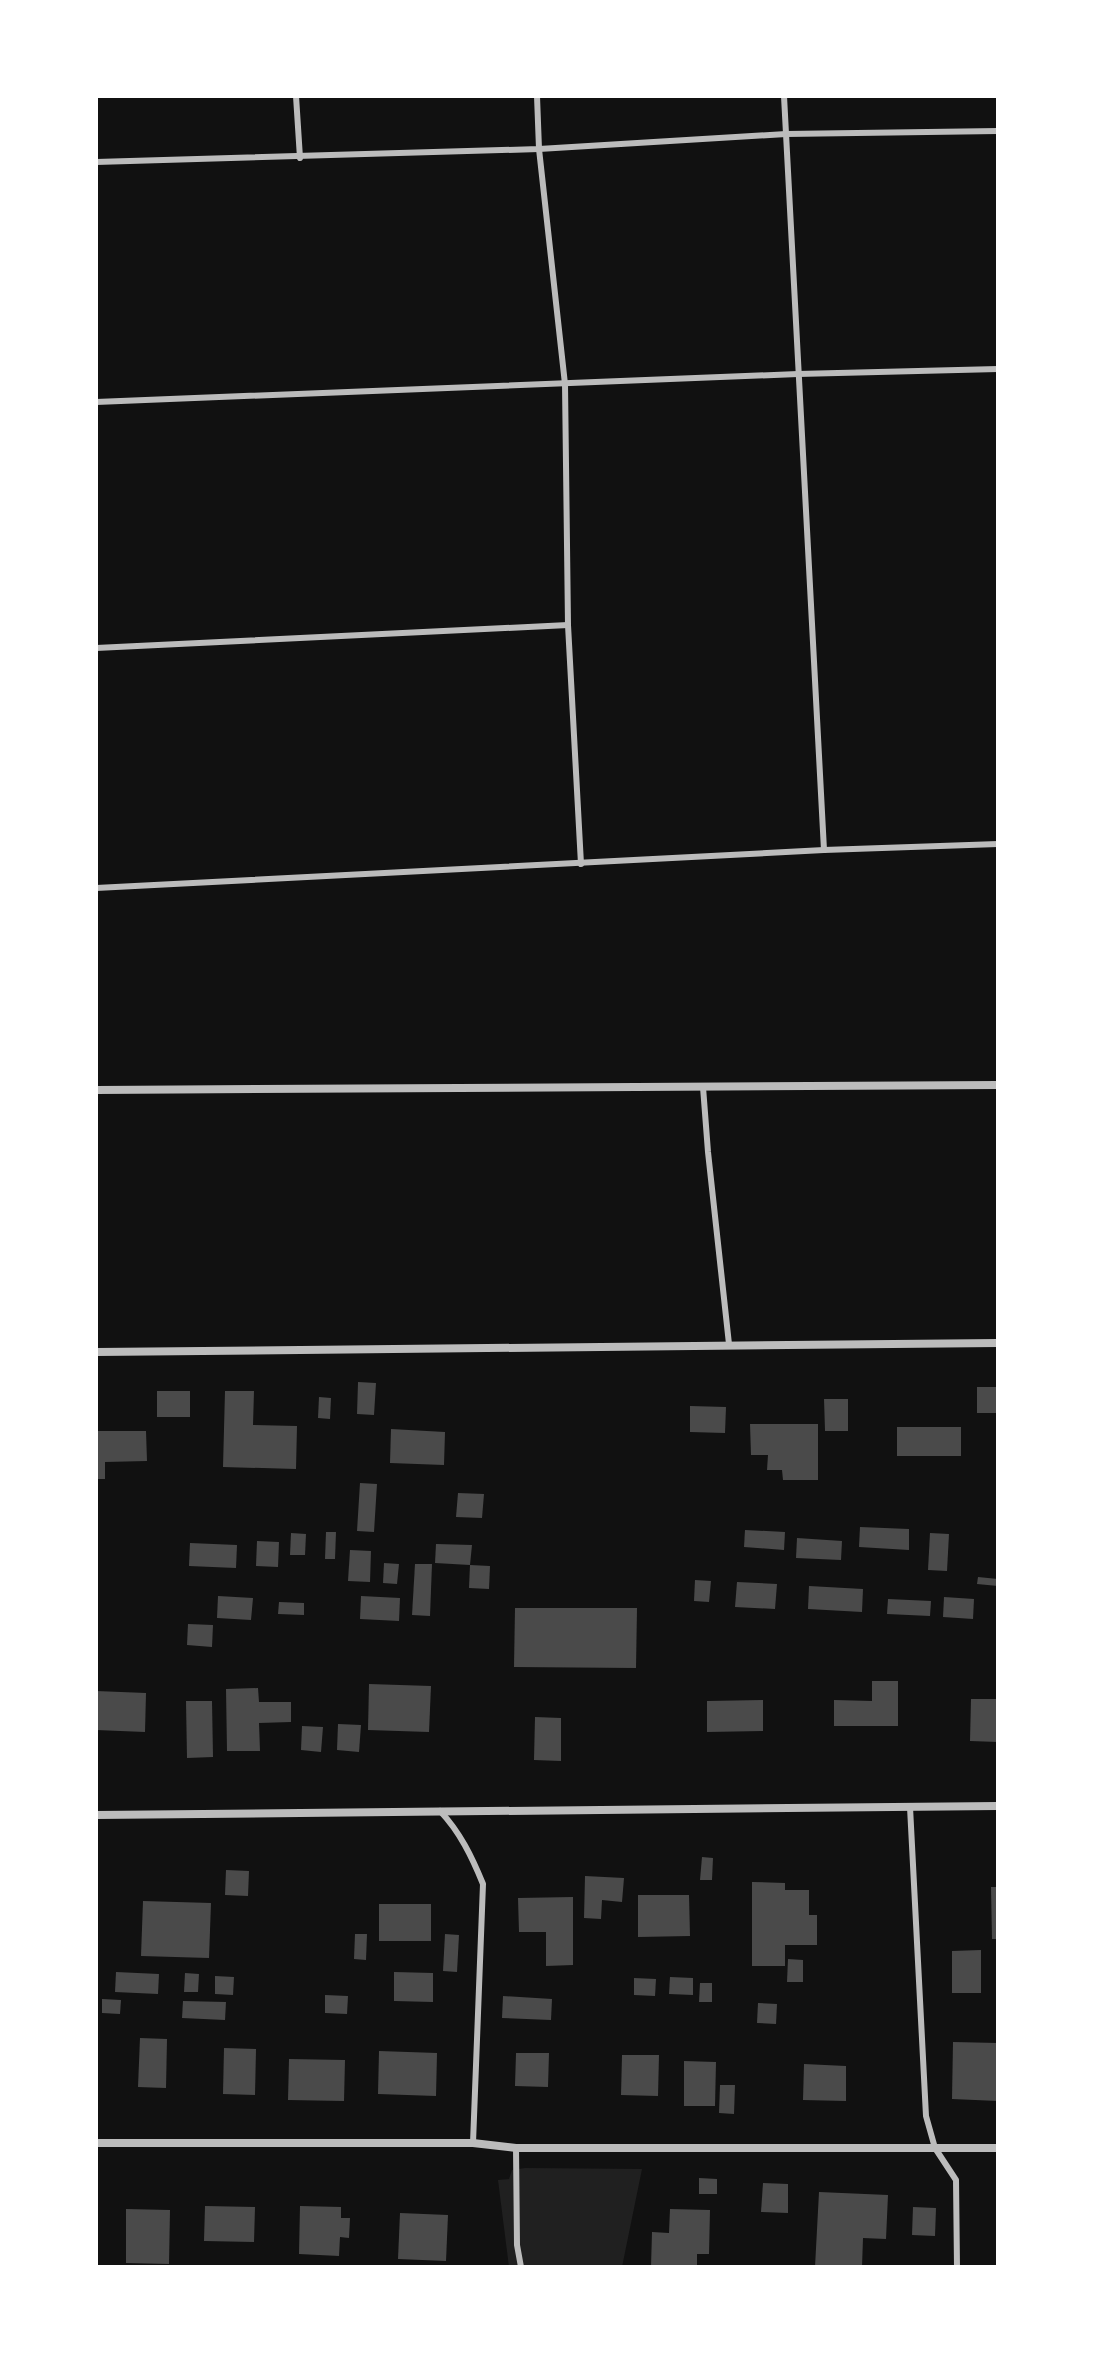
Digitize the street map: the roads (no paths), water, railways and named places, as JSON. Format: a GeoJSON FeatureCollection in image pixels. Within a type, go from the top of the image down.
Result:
{"type":"FeatureCollection","features":[{"type":"Feature","properties":{"kind":"street"},"geometry":{"type":"LineString","coordinates":[[96,1090],[998,1085]]}},
{"type":"Feature","properties":{"kind":"street"},"geometry":{"type":"LineString","coordinates":[[96,1352],[998,1343]]}},
{"type":"Feature","properties":{"kind":"street"},"geometry":{"type":"LineString","coordinates":[[96,1815],[998,1806]]}},
{"type":"Feature","properties":{"kind":"street"},"geometry":{"type":"LineString","coordinates":[[96,2143],[473,2143],[516,2148],[998,2148]]}},
{"type":"Feature","properties":{"kind":"lane"},"geometry":{"type":"LineString","coordinates":[[296,96],[300,158]]}},
{"type":"Feature","properties":{"kind":"lane"},"geometry":{"type":"LineString","coordinates":[[537,96],[539,149],[565,384],[568,625],[581,864]]}},
{"type":"Feature","properties":{"kind":"lane"},"geometry":{"type":"LineString","coordinates":[[784,96],[824,850]]}},
{"type":"Feature","properties":{"kind":"lane"},"geometry":{"type":"LineString","coordinates":[[96,162],[539,149],[786,134],[998,131]]}},
{"type":"Feature","properties":{"kind":"lane"},"geometry":{"type":"LineString","coordinates":[[96,402],[998,369]]}},
{"type":"Feature","properties":{"kind":"lane"},"geometry":{"type":"LineString","coordinates":[[96,648],[568,625]]}},
{"type":"Feature","properties":{"kind":"lane"},"geometry":{"type":"LineString","coordinates":[[96,888],[824,850],[998,844]]}},
{"type":"Feature","properties":{"kind":"lane"},"geometry":{"type":"LineString","coordinates":[[703,1087],[729,1344]]}},
{"type":"Feature","properties":{"kind":"lane"},"geometry":{"type":"LineString","coordinates":[[910,1807],[926,2116],[935,2148],[956,2180],[957,2267]]}},
{"type":"Feature","properties":{"kind":"lane"},"geometry":{"type":"LineString","coordinates":[[438,1810],[452,1824],[466,1846],[483,1884],[473,2143]]}},
{"type":"Feature","properties":{"kind":"lane"},"geometry":{"type":"LineString","coordinates":[[516,2148],[517,2245],[521,2267]]}}]}
